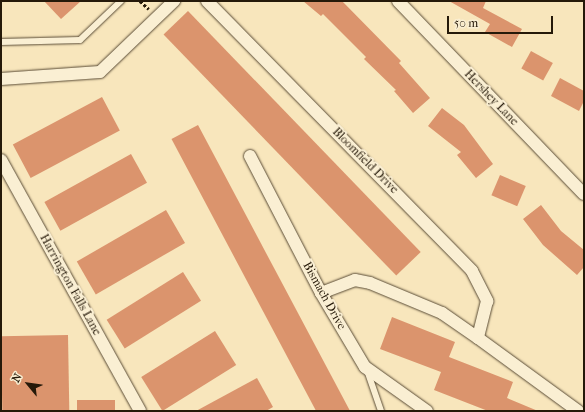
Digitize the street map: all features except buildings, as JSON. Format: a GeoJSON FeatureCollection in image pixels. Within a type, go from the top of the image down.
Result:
{"type":"FeatureCollection","features":[{"type":"Feature","properties":{"kind":"street"},"geometry":{"type":"LineString","coordinates":[[1,79],[100,72],[174,1]]}},
{"type":"Feature","properties":{"kind":"street","name":"Bloomfield Drive"},"geometry":{"type":"LineString","coordinates":[[207,1],[472,271],[487,301],[478,338]]}},
{"type":"Feature","properties":{"kind":"street","name":"Hershey Lane"},"geometry":{"type":"LineString","coordinates":[[398,1],[584,194]]}},
{"type":"Feature","properties":{"kind":"street","name":"Bismach Drive"},"geometry":{"type":"LineString","coordinates":[[250,156],[321,293],[365,367],[427,411]]}},
{"type":"Feature","properties":{"kind":"street","name":"Harrington Falls Lane"},"geometry":{"type":"LineString","coordinates":[[1,160],[140,411]]}},
{"type":"Feature","properties":{"kind":"street"},"geometry":{"type":"LineString","coordinates":[[321,293],[355,280],[370,283],[442,313],[578,411]]}},
{"type":"Feature","properties":{"kind":"lane"},"geometry":{"type":"LineString","coordinates":[[1,42],[80,40],[121,1]]}},
{"type":"Feature","properties":{"kind":"lane"},"geometry":{"type":"LineString","coordinates":[[365,367],[381,411]]}},
{"type":"Feature","properties":{"kind":"path"},"geometry":{"type":"LineString","coordinates":[[140,1],[149,9]]}}]}
